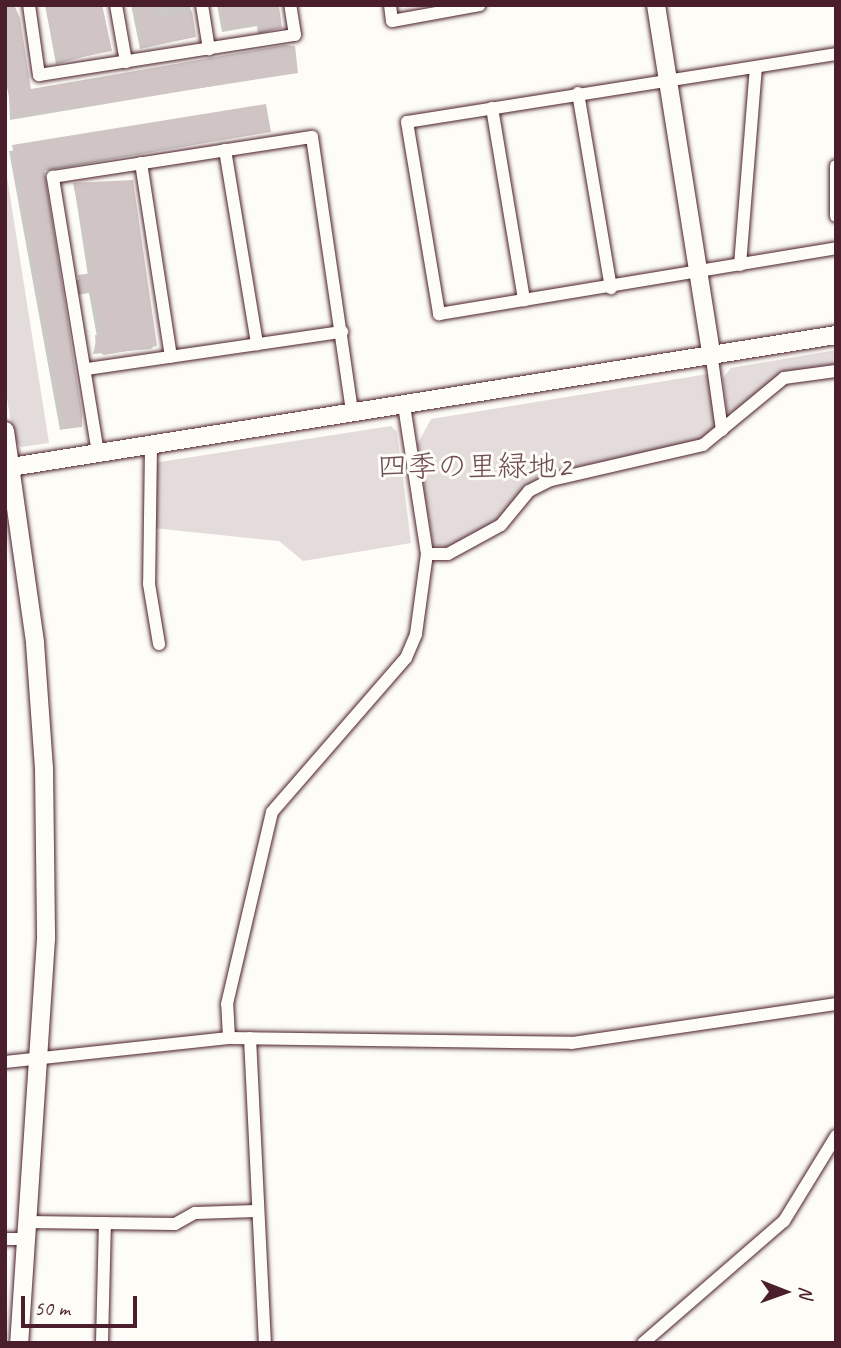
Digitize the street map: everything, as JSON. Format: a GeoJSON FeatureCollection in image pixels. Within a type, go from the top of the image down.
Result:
{"type":"FeatureCollection","features":[{"type":"Feature","properties":{"kind":"street"},"geometry":{"type":"LineString","coordinates":[[29,5],[39,75],[295,35],[290,5]]}},
{"type":"Feature","properties":{"kind":"street"},"geometry":{"type":"LineString","coordinates":[[116,5],[126,62]]}},
{"type":"Feature","properties":{"kind":"street"},"geometry":{"type":"LineString","coordinates":[[202,5],[209,49]]}},
{"type":"Feature","properties":{"kind":"street"},"geometry":{"type":"LineString","coordinates":[[390,5],[393,21],[478,5]]}},
{"type":"Feature","properties":{"kind":"street"},"geometry":{"type":"LineString","coordinates":[[656,5],[722,430]]}},
{"type":"Feature","properties":{"kind":"street"},"geometry":{"type":"LineString","coordinates":[[836,54],[756,68],[668,78],[407,122],[439,314],[611,288],[836,248]]}},
{"type":"Feature","properties":{"kind":"street"},"geometry":{"type":"LineString","coordinates":[[740,265],[756,68]]}},
{"type":"Feature","properties":{"kind":"street"},"geometry":{"type":"LineString","coordinates":[[578,93],[611,288]]}},
{"type":"Feature","properties":{"kind":"street"},"geometry":{"type":"LineString","coordinates":[[492,107],[524,300]]}},
{"type":"Feature","properties":{"kind":"street"},"geometry":{"type":"LineString","coordinates":[[98,453],[87,369],[53,177],[312,136],[352,412]]}},
{"type":"Feature","properties":{"kind":"street"},"geometry":{"type":"LineString","coordinates":[[225,150],[257,344]]}},
{"type":"Feature","properties":{"kind":"street"},"geometry":{"type":"LineString","coordinates":[[141,163],[170,357]]}},
{"type":"Feature","properties":{"kind":"street"},"geometry":{"type":"LineString","coordinates":[[836,166],[836,216]]}},
{"type":"Feature","properties":{"kind":"street"},"geometry":{"type":"LineString","coordinates":[[87,369],[342,332]]}},
{"type":"Feature","properties":{"kind":"street"},"geometry":{"type":"LineString","coordinates":[[11,467],[404,405],[711,352],[836,335]]}},
{"type":"Feature","properties":{"kind":"street"},"geometry":{"type":"LineString","coordinates":[[427,554],[448,554],[501,525],[529,491],[551,480],[702,445],[784,378],[836,371]]}},
{"type":"Feature","properties":{"kind":"street"},"geometry":{"type":"LineString","coordinates":[[229,1038],[227,1004],[272,812],[406,658],[416,634],[427,554],[404,405]]}},
{"type":"Feature","properties":{"kind":"street"},"geometry":{"type":"LineString","coordinates":[[5,431],[44,768],[46,939],[19,1343]]}},
{"type":"Feature","properties":{"kind":"street"},"geometry":{"type":"LineString","coordinates":[[151,446],[149,584],[159,644]]}},
{"type":"Feature","properties":{"kind":"street"},"geometry":{"type":"LineString","coordinates":[[5,1062],[229,1038],[572,1043],[836,1004]]}},
{"type":"Feature","properties":{"kind":"street"},"geometry":{"type":"LineString","coordinates":[[250,1038],[256,1211],[265,1343]]}},
{"type":"Feature","properties":{"kind":"street"},"geometry":{"type":"LineString","coordinates":[[643,1343],[784,1221],[836,1136]]}},
{"type":"Feature","properties":{"kind":"street"},"geometry":{"type":"LineString","coordinates":[[5,1240],[27,1230],[105,1223],[175,1224],[195,1213],[256,1211]]}},
{"type":"Feature","properties":{"kind":"street"},"geometry":{"type":"LineString","coordinates":[[102,1343],[105,1223]]}},
{"type":"Feature","properties":{"kind":"green space"},"geometry":{"type":"Polygon","coordinates":[[[5,164],[49,443],[21,447],[14,440],[5,386],[5,164]]]}},
{"type":"Feature","properties":{"kind":"green space"},"geometry":{"type":"Polygon","coordinates":[[[836,350],[836,366],[778,375],[739,412],[727,412],[723,378],[731,368],[836,350]]]}},
{"type":"Feature","properties":{"kind":"green space","name":"四季の里緑地2"},"geometry":{"type":"Polygon","coordinates":[[[708,374],[715,427],[703,440],[552,472],[522,490],[497,520],[448,547],[433,545],[417,445],[431,419],[708,374]]]}},
{"type":"Feature","properties":{"kind":"green space"},"geometry":{"type":"Polygon","coordinates":[[[391,426],[397,432],[411,543],[303,561],[279,541],[153,528],[155,465],[160,462],[391,426]]]}},
{"type":"Feature","properties":{"kind":"building"},"geometry":{"type":"Polygon","coordinates":[[[5,5],[14,5],[20,18],[31,89],[285,45],[295,46],[298,73],[13,117],[5,77],[5,5]]]}},
{"type":"Feature","properties":{"kind":"building"},"geometry":{"type":"Polygon","coordinates":[[[45,5],[102,5],[112,51],[59,61],[45,5]]]}},
{"type":"Feature","properties":{"kind":"building"},"geometry":{"type":"Polygon","coordinates":[[[137,5],[156,5],[158,17],[192,11],[196,37],[143,46],[137,5]]]}},
{"type":"Feature","properties":{"kind":"building"},"geometry":{"type":"Polygon","coordinates":[[[222,7],[279,7],[282,28],[262,31],[261,23],[225,29],[222,7]]]}},
{"type":"Feature","properties":{"kind":"building"},"geometry":{"type":"Polygon","coordinates":[[[266,104],[271,132],[44,168],[82,413],[82,427],[65,429],[12,145],[266,104]]]}},
{"type":"Feature","properties":{"kind":"building"},"geometry":{"type":"Polygon","coordinates":[[[133,180],[157,346],[104,355],[96,350],[95,335],[101,335],[96,299],[92,290],[81,292],[78,275],[92,273],[73,183],[133,180]]]}}]}
